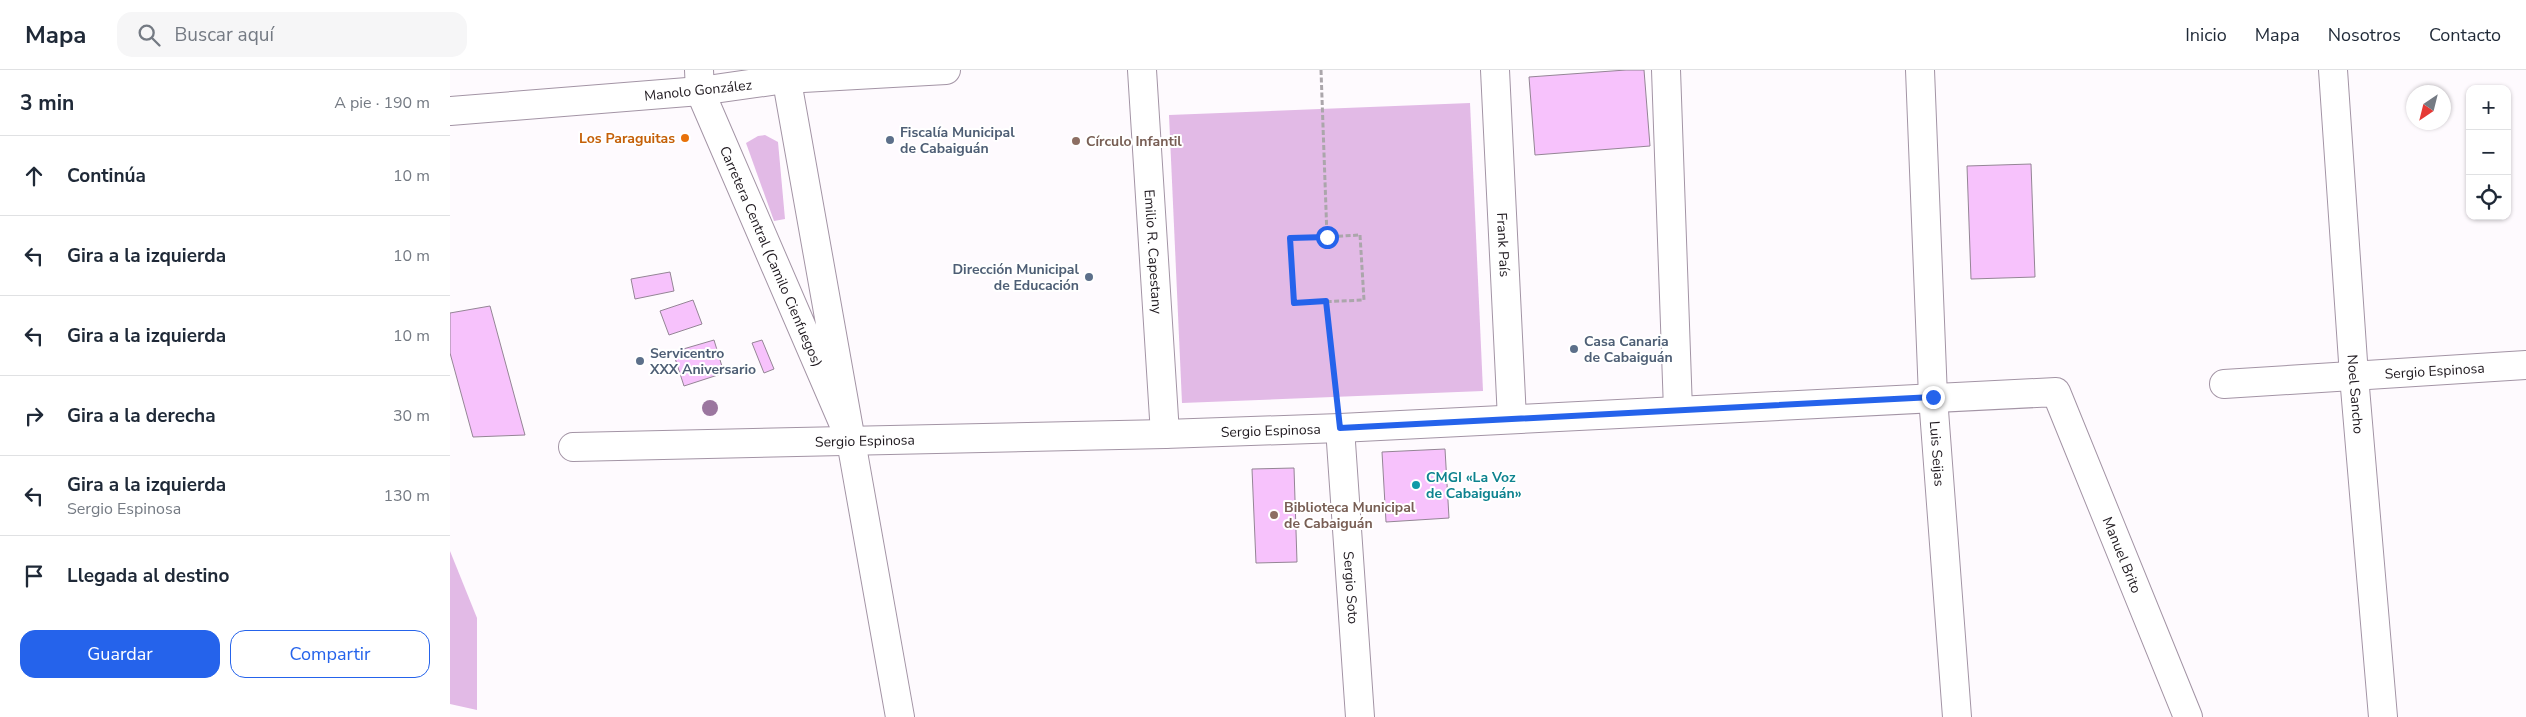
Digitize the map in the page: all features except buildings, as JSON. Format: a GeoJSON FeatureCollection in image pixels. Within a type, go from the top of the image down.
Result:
{"type":"FeatureCollection","features":[{"type":"Feature","properties":{"kind":"street","name":"Manolo González"},"geometry":{"type":"LineString","coordinates":[[450,111],[700,81],[785,75],[946,70]]}},
{"type":"Feature","properties":{"kind":"street","name":"Emilio R. Capestany"},"geometry":{"type":"LineString","coordinates":[[1142,70],[1165,434]]}},
{"type":"Feature","properties":{"kind":"street","name":"Frank País"},"geometry":{"type":"LineString","coordinates":[[1495,70],[1512,419]]}},
{"type":"Feature","properties":{"kind":"street"},"geometry":{"type":"LineString","coordinates":[[1666,70],[1678,410]]}},
{"type":"Feature","properties":{"kind":"street","name":"Luis Seijas"},"geometry":{"type":"LineString","coordinates":[[1920,70],[1933,397],[1957,717]]}},
{"type":"Feature","properties":{"kind":"street","name":"Noel Sancho"},"geometry":{"type":"LineString","coordinates":[[2333,70],[2354,376],[2383,717]]}},
{"type":"Feature","properties":{"kind":"street","name":"Carretera Central (Camilo Cienfuegos)"},"geometry":{"type":"LineString","coordinates":[[785,75],[900,717]]}},
{"type":"Feature","properties":{"kind":"street","name":"Carretera Central (Camilo Cienfuegos)"},"geometry":{"type":"LineString","coordinates":[[700,81],[851,441]]}},
{"type":"Feature","properties":{"kind":"street","name":"Sergio Espinosa"},"geometry":{"type":"LineString","coordinates":[[2224,384],[2526,365]]}},
{"type":"Feature","properties":{"kind":"street","name":"Sergio Espinosa"},"geometry":{"type":"LineString","coordinates":[[573,447],[1165,434],[1340,428],[2056,392]]}},
{"type":"Feature","properties":{"kind":"street","name":"Manuel Brito"},"geometry":{"type":"LineString","coordinates":[[2056,392],[2188,717]]}},
{"type":"Feature","properties":{"kind":"street","name":"Sergio Soto"},"geometry":{"type":"LineString","coordinates":[[1340,428],[1360,717]]}},
{"type":"Feature","properties":{"kind":"path"},"geometry":{"type":"LineString","coordinates":[[1321,70],[1327,237]]}},
{"type":"Feature","properties":{"kind":"path"},"geometry":{"type":"LineString","coordinates":[[1360,235],[1364,300],[1294,303],[1290,238],[1327,237],[1360,235]]}},
{"type":"Feature","properties":{"kind":"path"},"geometry":{"type":"LineString","coordinates":[[1326,301],[1340,428]]}},
{"type":"Feature","properties":{"kind":"shaded area"},"geometry":{"type":"Polygon","coordinates":[[[1470,103],[1483,391],[1182,403],[1169,115],[1470,103]]]}},
{"type":"Feature","properties":{"kind":"shaded area"},"geometry":{"type":"Polygon","coordinates":[[[765,135],[778,142],[785,219],[774,221],[746,143],[758,136],[765,135]]]}},
{"type":"Feature","properties":{"kind":"shaded area"},"geometry":{"type":"Polygon","coordinates":[[[450,551],[477,618],[477,710],[450,704],[450,551]]]}},
{"type":"Feature","properties":{"kind":"place","name":"Los Paraguitas"},"geometry":{"type":"Point","coordinates":[685,138]}},
{"type":"Feature","properties":{"kind":"place","name":"Fiscalía Municipal de Cabaiguán"},"geometry":{"type":"Point","coordinates":[890,140]}},
{"type":"Feature","properties":{"kind":"place","name":"Círculo Infantil"},"geometry":{"type":"Point","coordinates":[1076,141]}},
{"type":"Feature","properties":{"kind":"place","name":"Dirección Municipal de Educación"},"geometry":{"type":"Point","coordinates":[1089,277]}},
{"type":"Feature","properties":{"kind":"place","name":"Casa Canaria de Cabaiguán"},"geometry":{"type":"Point","coordinates":[1574,349]}},
{"type":"Feature","properties":{"kind":"place","name":"Servicentro XXX Aniversario"},"geometry":{"type":"Point","coordinates":[640,361]}},
{"type":"Feature","properties":{"kind":"place","name":"CMGI «La Voz de Cabaiguán»"},"geometry":{"type":"Point","coordinates":[1416,485]}},
{"type":"Feature","properties":{"kind":"place","name":"Biblioteca Municipal de Cabaiguán"},"geometry":{"type":"Point","coordinates":[1274,515]}},
{"type":"Feature","properties":{"kind":"route"},"geometry":{"type":"LineString","coordinates":[[1327,237],[1290,238],[1294,303],[1326,301],[1340,428],[1933,397]]}}]}
